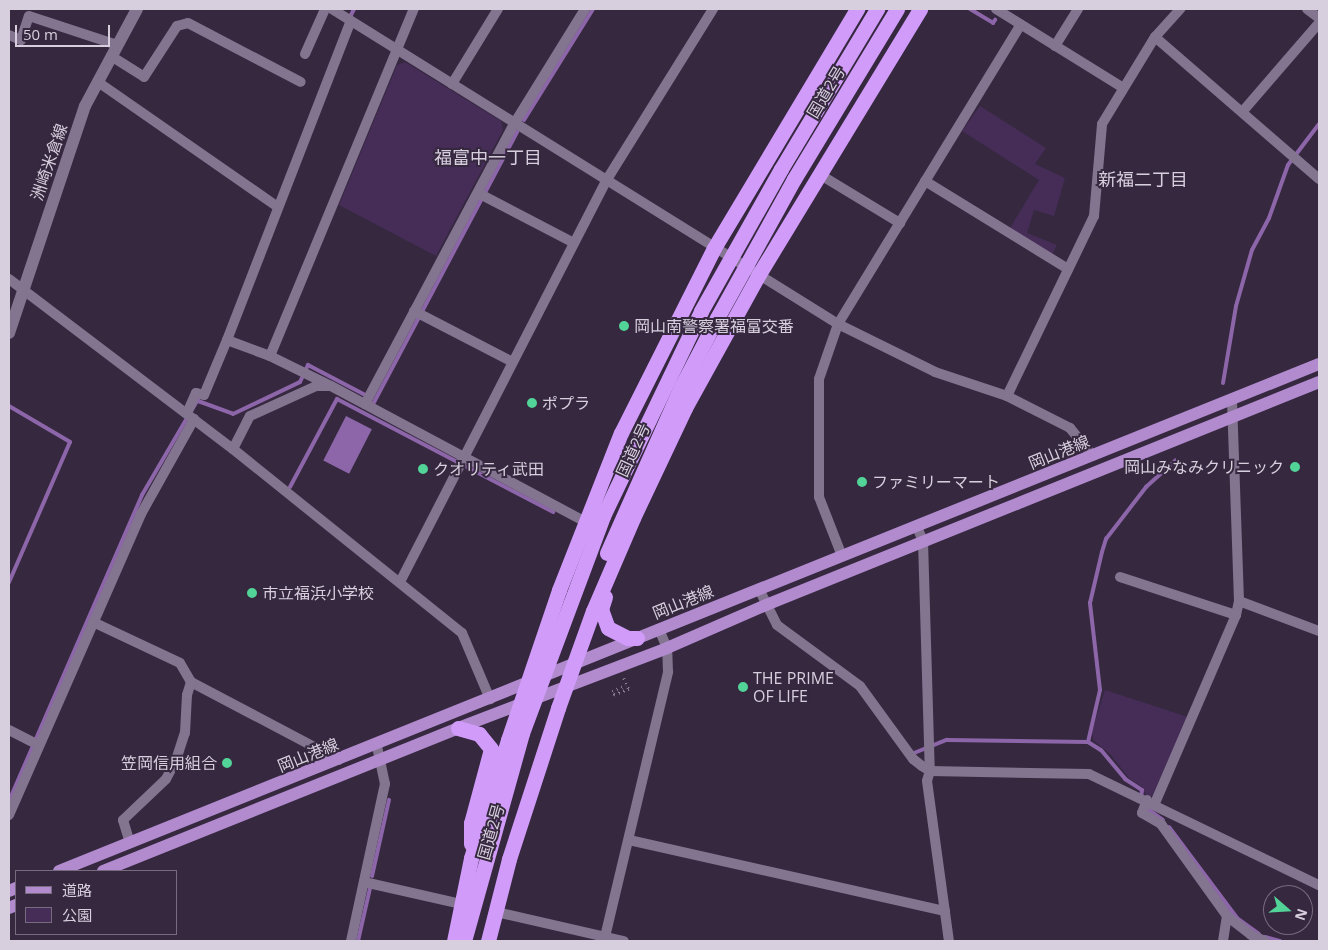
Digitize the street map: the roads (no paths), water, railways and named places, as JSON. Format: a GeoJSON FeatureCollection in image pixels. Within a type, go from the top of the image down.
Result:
{"type":"FeatureCollection","features":[{"type":"Feature","properties":{"kind":"highway"},"geometry":{"type":"LineString","coordinates":[[456,941],[461,904],[471,858],[520,704],[586,522],[621,433],[714,248],[857,9]]}},
{"type":"Feature","properties":{"kind":"highway","name":"国道2号"},"geometry":{"type":"LineString","coordinates":[[464,941],[510,770],[578,579],[603,516],[666,379],[738,245],[876,9]]}},
{"type":"Feature","properties":{"kind":"highway","name":"国道2号"},"geometry":{"type":"LineString","coordinates":[[480,941],[523,784],[583,611],[618,525],[681,387],[752,253],[897,9]]}},
{"type":"Feature","properties":{"kind":"highway"},"geometry":{"type":"LineString","coordinates":[[488,941],[532,786],[565,687],[633,518],[685,408],[760,274],[920,9]]}},
{"type":"Feature","properties":{"kind":"highway"},"geometry":{"type":"LineString","coordinates":[[633,518],[629,538],[601,609],[602,619],[613,632],[628,638],[637,638]]}},
{"type":"Feature","properties":{"kind":"highway"},"geometry":{"type":"LineString","coordinates":[[456,941],[473,907],[542,696],[552,674]]}},
{"type":"Feature","properties":{"kind":"highway"},"geometry":{"type":"LineString","coordinates":[[458,728],[479,734],[491,750],[471,823],[471,858]]}},
{"type":"Feature","properties":{"kind":"main road","name":"洲崎米倉線"},"geometry":{"type":"LineString","coordinates":[[9,333],[86,106],[137,9]]}},
{"type":"Feature","properties":{"kind":"main road","name":"岡山港線"},"geometry":{"type":"LineString","coordinates":[[62,870],[377,745],[659,629],[1319,364]]}},
{"type":"Feature","properties":{"kind":"main road","name":"岡山港線"},"geometry":{"type":"LineString","coordinates":[[105,870],[458,728],[667,648],[766,605],[1319,382]]}},
{"type":"Feature","properties":{"kind":"street"},"geometry":{"type":"LineString","coordinates":[[305,54],[325,9]]}},
{"type":"Feature","properties":{"kind":"street"},"geometry":{"type":"LineString","coordinates":[[332,9],[838,324],[935,372],[1007,396],[1070,428],[1093,456]]}},
{"type":"Feature","properties":{"kind":"street"},"geometry":{"type":"LineString","coordinates":[[270,356],[414,9]]}},
{"type":"Feature","properties":{"kind":"street"},"geometry":{"type":"LineString","coordinates":[[452,84],[498,9]]}},
{"type":"Feature","properties":{"kind":"street"},"geometry":{"type":"LineString","coordinates":[[370,403],[482,195],[514,124],[585,9]]}},
{"type":"Feature","properties":{"kind":"street"},"geometry":{"type":"LineString","coordinates":[[400,582],[606,181],[713,9]]}},
{"type":"Feature","properties":{"kind":"street"},"geometry":{"type":"LineString","coordinates":[[1055,46],[1078,9]]}},
{"type":"Feature","properties":{"kind":"street"},"geometry":{"type":"LineString","coordinates":[[1007,396],[1094,216],[1102,124],[1122,87],[1155,37],[1180,9]]}},
{"type":"Feature","properties":{"kind":"street"},"geometry":{"type":"LineString","coordinates":[[1307,9],[1319,18]]}},
{"type":"Feature","properties":{"kind":"street"},"geometry":{"type":"LineString","coordinates":[[1002,10],[1055,46],[1122,87]]}},
{"type":"Feature","properties":{"kind":"street"},"geometry":{"type":"LineString","coordinates":[[9,35],[21,40],[29,16],[114,50],[144,77],[177,26],[188,23],[301,82]]}},
{"type":"Feature","properties":{"kind":"street"},"geometry":{"type":"LineString","coordinates":[[9,816],[35,744],[156,483],[200,394],[204,395],[228,340],[276,206],[351,21]]}},
{"type":"Feature","properties":{"kind":"street"},"geometry":{"type":"LineString","coordinates":[[1243,112],[1319,23]]}},
{"type":"Feature","properties":{"kind":"street"},"geometry":{"type":"LineString","coordinates":[[842,556],[819,497],[819,379],[838,324],[1021,24]]}},
{"type":"Feature","properties":{"kind":"street"},"geometry":{"type":"LineString","coordinates":[[1155,37],[1319,179]]}},
{"type":"Feature","properties":{"kind":"street"},"geometry":{"type":"LineString","coordinates":[[98,82],[276,206]]}},
{"type":"Feature","properties":{"kind":"street"},"geometry":{"type":"LineString","coordinates":[[819,174],[900,223]]}},
{"type":"Feature","properties":{"kind":"street"},"geometry":{"type":"LineString","coordinates":[[925,182],[1068,269]]}},
{"type":"Feature","properties":{"kind":"street"},"geometry":{"type":"LineString","coordinates":[[482,195],[574,243]]}},
{"type":"Feature","properties":{"kind":"street"},"geometry":{"type":"LineString","coordinates":[[9,278],[233,449],[462,633],[490,699]]}},
{"type":"Feature","properties":{"kind":"street"},"geometry":{"type":"LineString","coordinates":[[419,313],[513,362]]}},
{"type":"Feature","properties":{"kind":"street"},"geometry":{"type":"LineString","coordinates":[[228,340],[270,356],[370,403],[462,462],[586,522]]}},
{"type":"Feature","properties":{"kind":"street"},"geometry":{"type":"LineString","coordinates":[[233,449],[250,416],[316,386],[331,386]]}},
{"type":"Feature","properties":{"kind":"street"},"geometry":{"type":"LineString","coordinates":[[1232,399],[1239,601],[1236,615],[1145,802],[1142,813],[1161,824],[1227,916],[1251,935],[1265,941]]}},
{"type":"Feature","properties":{"kind":"street"},"geometry":{"type":"LineString","coordinates":[[917,527],[923,541],[930,747],[930,770],[927,781],[931,830],[949,941]]}},
{"type":"Feature","properties":{"kind":"street"},"geometry":{"type":"LineString","coordinates":[[1120,577],[1236,615]]}},
{"type":"Feature","properties":{"kind":"street"},"geometry":{"type":"LineString","coordinates":[[759,589],[777,625],[860,686],[913,759],[930,770],[1089,774],[1319,885]]}},
{"type":"Feature","properties":{"kind":"street"},"geometry":{"type":"LineString","coordinates":[[1239,601],[1319,631]]}},
{"type":"Feature","properties":{"kind":"street"},"geometry":{"type":"LineString","coordinates":[[92,622],[180,663],[191,682],[339,760]]}},
{"type":"Feature","properties":{"kind":"street"},"geometry":{"type":"LineString","coordinates":[[604,939],[668,672],[667,648],[659,629]]}},
{"type":"Feature","properties":{"kind":"street"},"geometry":{"type":"LineString","coordinates":[[130,843],[123,820],[166,779],[176,760],[185,733],[187,695],[191,682]]}},
{"type":"Feature","properties":{"kind":"street"},"geometry":{"type":"LineString","coordinates":[[9,730],[35,744]]}},
{"type":"Feature","properties":{"kind":"street"},"geometry":{"type":"LineString","coordinates":[[351,941],[385,784],[377,745]]}},
{"type":"Feature","properties":{"kind":"street"},"geometry":{"type":"LineString","coordinates":[[629,840],[945,911]]}},
{"type":"Feature","properties":{"kind":"street"},"geometry":{"type":"LineString","coordinates":[[364,882],[461,904]]}},
{"type":"Feature","properties":{"kind":"street"},"geometry":{"type":"LineString","coordinates":[[496,912],[604,939],[624,941]]}},
{"type":"Feature","properties":{"kind":"street"},"geometry":{"type":"LineString","coordinates":[[1223,941],[1227,916]]}},
{"type":"Feature","properties":{"kind":"waterway"},"geometry":{"type":"LineString","coordinates":[[351,15],[354,9]]}},
{"type":"Feature","properties":{"kind":"waterway"},"geometry":{"type":"LineString","coordinates":[[524,120],[593,9]]}},
{"type":"Feature","properties":{"kind":"waterway"},"geometry":{"type":"LineString","coordinates":[[970,9],[993,23],[995,20]]}},
{"type":"Feature","properties":{"kind":"waterway"},"geometry":{"type":"LineString","coordinates":[[1223,383],[1236,306],[1252,250],[1269,218],[1288,165],[1319,124]]}},
{"type":"Feature","properties":{"kind":"waterway"},"geometry":{"type":"LineString","coordinates":[[372,406],[517,132]]}},
{"type":"Feature","properties":{"kind":"waterway"},"geometry":{"type":"LineString","coordinates":[[198,401],[233,414],[300,382],[308,365],[369,397]]}},
{"type":"Feature","properties":{"kind":"waterway"},"geometry":{"type":"LineString","coordinates":[[9,801],[142,495],[198,399]]}},
{"type":"Feature","properties":{"kind":"waterway"},"geometry":{"type":"LineString","coordinates":[[290,487],[337,399],[553,512]]}},
{"type":"Feature","properties":{"kind":"waterway"},"geometry":{"type":"LineString","coordinates":[[9,406],[70,442],[9,582]]}},
{"type":"Feature","properties":{"kind":"waterway"},"geometry":{"type":"LineString","coordinates":[[1088,742],[1100,690],[1090,603],[1106,539],[1146,487],[1176,460]]}},
{"type":"Feature","properties":{"kind":"waterway"},"geometry":{"type":"LineString","coordinates":[[914,753],[947,740],[1088,742],[1101,750],[1125,779],[1142,790],[1141,798]]}},
{"type":"Feature","properties":{"kind":"waterway"},"geometry":{"type":"LineString","coordinates":[[372,876],[389,800]]}},
{"type":"Feature","properties":{"kind":"waterway"},"geometry":{"type":"LineString","coordinates":[[1145,807],[1163,820]]}},
{"type":"Feature","properties":{"kind":"waterway"},"geometry":{"type":"LineString","coordinates":[[1169,827],[1237,918],[1259,934]]}},
{"type":"Feature","properties":{"kind":"waterway"},"geometry":{"type":"LineString","coordinates":[[358,941],[370,888]]}},
{"type":"Feature","properties":{"kind":"waterway"},"geometry":{"type":"LineString","coordinates":[[1265,937],[1280,941]]}},
{"type":"Feature","properties":{"kind":"place","name":"岡山南警察署福富交番"},"geometry":{"type":"Point","coordinates":[624,326]}},
{"type":"Feature","properties":{"kind":"place","name":"ポプラ"},"geometry":{"type":"Point","coordinates":[532,403]}},
{"type":"Feature","properties":{"kind":"place","name":"岡山みなみクリニック"},"geometry":{"type":"Point","coordinates":[1295,467]}},
{"type":"Feature","properties":{"kind":"place","name":"クオリティ武田"},"geometry":{"type":"Point","coordinates":[423,469]}},
{"type":"Feature","properties":{"kind":"place","name":"ファミリーマート"},"geometry":{"type":"Point","coordinates":[862,482]}},
{"type":"Feature","properties":{"kind":"place","name":"市立福浜小学校"},"geometry":{"type":"Point","coordinates":[252,593]}},
{"type":"Feature","properties":{"kind":"place","name":"THE PRIME OF LIFE"},"geometry":{"type":"Point","coordinates":[743,687]}},
{"type":"Feature","properties":{"kind":"place","name":"笠岡信用組合"},"geometry":{"type":"Point","coordinates":[227,763]}},
{"type":"Feature","properties":{"kind":"district","name":"福富中一丁目"},"geometry":{"type":"Point","coordinates":[488,157]}},
{"type":"Feature","properties":{"kind":"district","name":"新福二丁目"},"geometry":{"type":"Point","coordinates":[1143,179]}}]}
